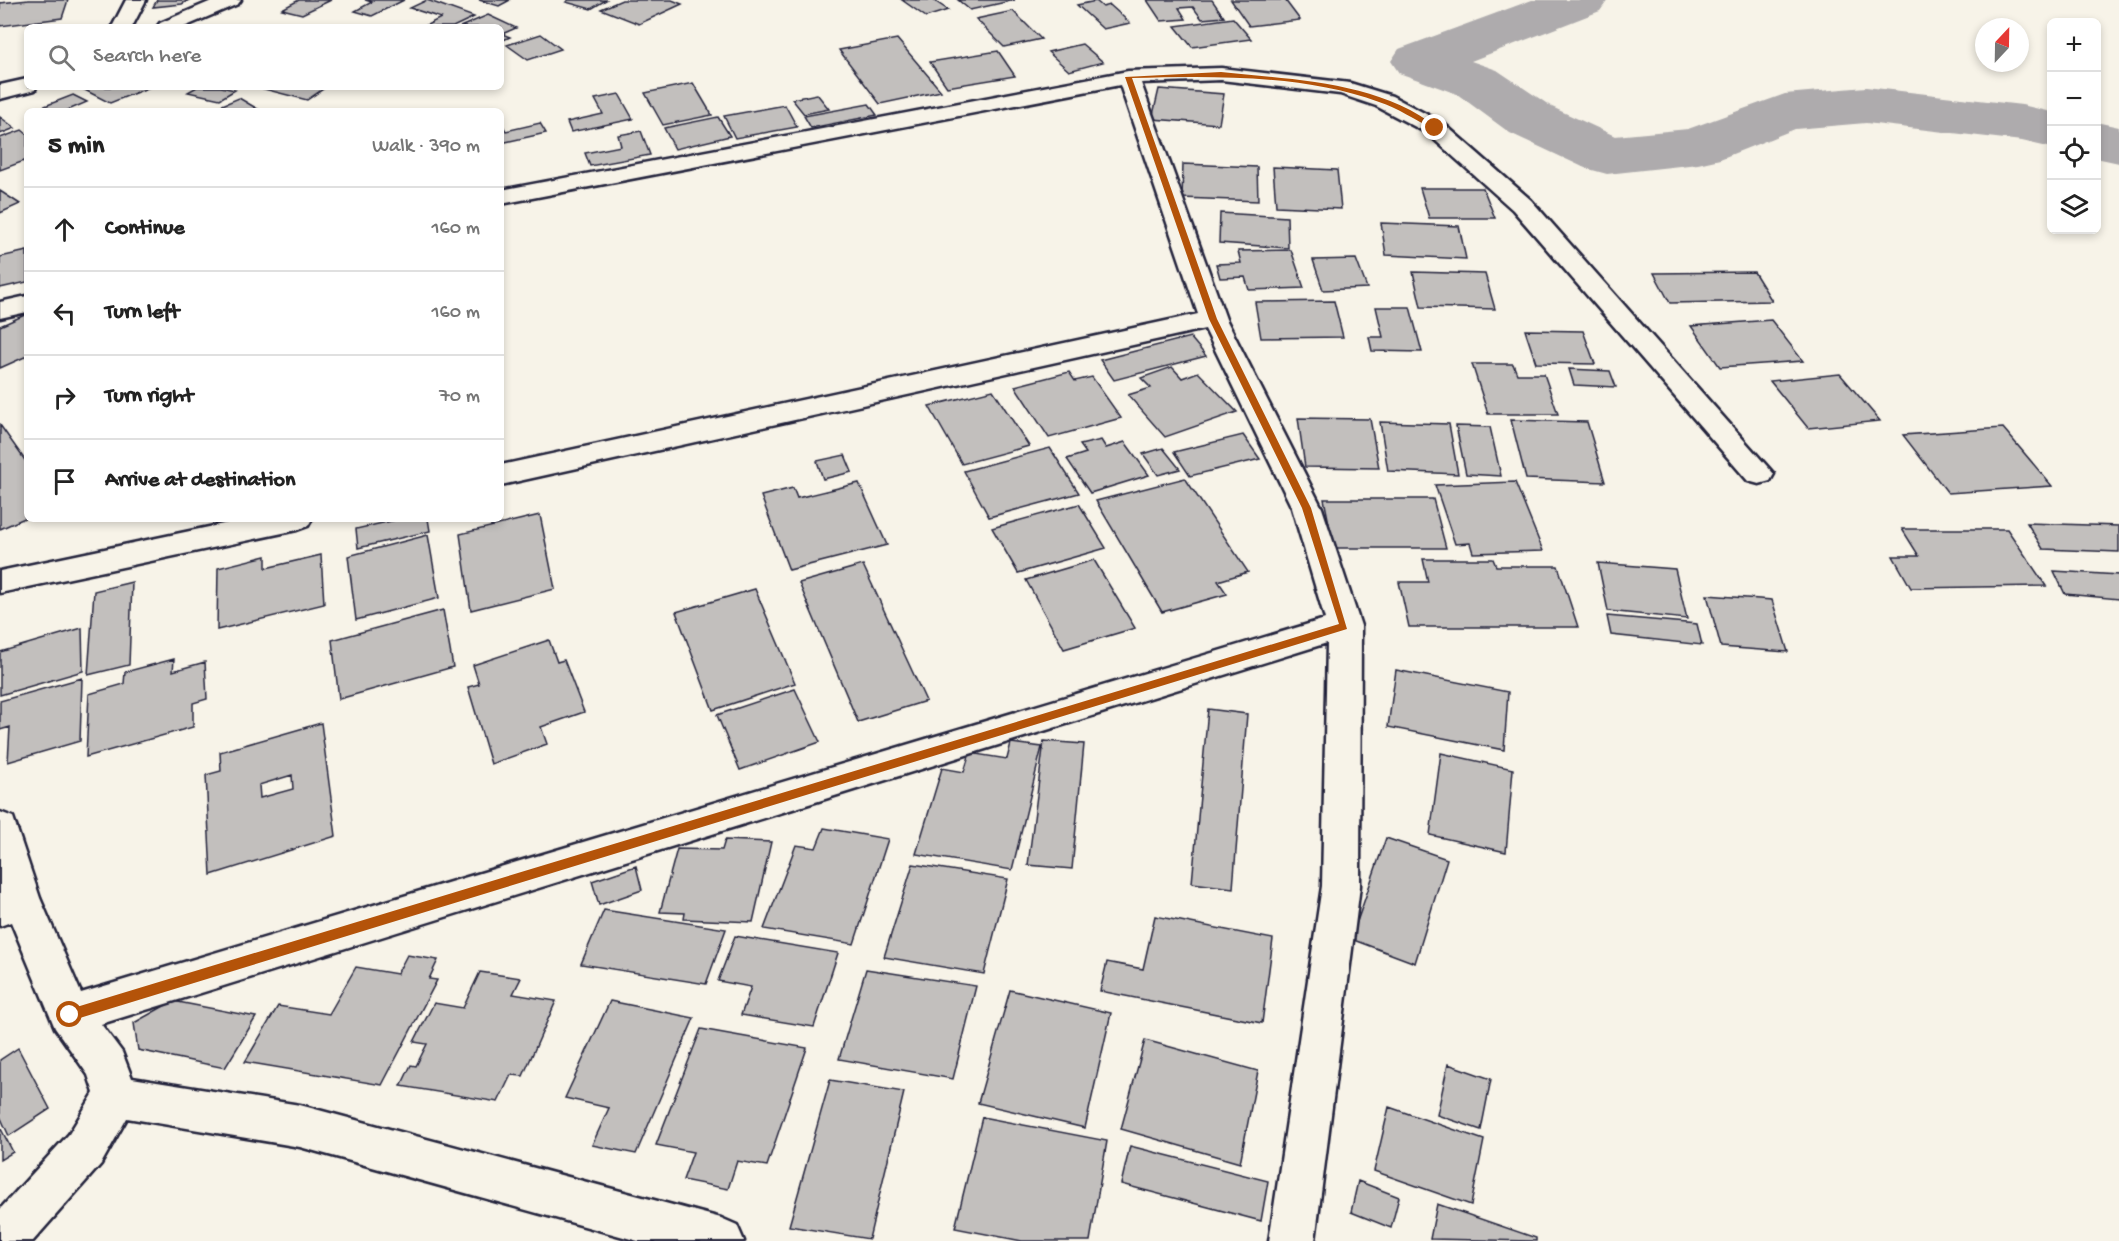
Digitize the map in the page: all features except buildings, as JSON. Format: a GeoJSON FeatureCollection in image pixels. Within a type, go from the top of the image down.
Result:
{"type":"FeatureCollection","features":[{"type":"Feature","properties":{"kind":"street"},"geometry":{"type":"LineString","coordinates":[[124,24],[136,0]]}},
{"type":"Feature","properties":{"kind":"street"},"geometry":{"type":"LineString","coordinates":[[174,24],[231,0]]}},
{"type":"Feature","properties":{"kind":"street"},"geometry":{"type":"LineString","coordinates":[[504,196],[1128,77],[1221,74],[1342,88],[1383,101],[1435,128],[1522,205],[1759,474]]}},
{"type":"Feature","properties":{"kind":"street"},"geometry":{"type":"LineString","coordinates":[[1128,77],[1213,319],[1307,508],[1344,626],[1341,886],[1292,1241]]}},
{"type":"Feature","properties":{"kind":"street"},"geometry":{"type":"LineString","coordinates":[[0,92],[24,86]]}},
{"type":"Feature","properties":{"kind":"street"},"geometry":{"type":"LineString","coordinates":[[0,310],[24,305]]}},
{"type":"Feature","properties":{"kind":"street"},"geometry":{"type":"LineString","coordinates":[[504,475],[1213,319]]}},
{"type":"Feature","properties":{"kind":"street"},"geometry":{"type":"LineString","coordinates":[[0,582],[283,522]]}},
{"type":"Feature","properties":{"kind":"street"},"geometry":{"type":"LineString","coordinates":[[70,1015],[1344,626]]}},
{"type":"Feature","properties":{"kind":"street"},"geometry":{"type":"LineString","coordinates":[[0,828],[10,904],[70,1015],[107,1066],[116,1096],[85,1149],[49,1192],[1,1241]]}},
{"type":"Feature","properties":{"kind":"street"},"geometry":{"type":"LineString","coordinates":[[116,1096],[300,1126],[721,1241]]}},
{"type":"Feature","properties":{"kind":"waterway"},"geometry":{"type":"LineString","coordinates":[[1581,0],[1419,61],[1477,82],[1531,120],[1607,155],[1698,146],[1785,112],[1866,105],[2022,123],[2047,129]]}},
{"type":"Feature","properties":{"kind":"waterway"},"geometry":{"type":"LineString","coordinates":[[2101,141],[2119,145]]}},
{"type":"Feature","properties":{"kind":"route"},"geometry":{"type":"LineString","coordinates":[[70,1015],[1344,626],[1307,508],[1213,319],[1128,77],[1221,74],[1342,88],[1383,101],[1435,128]]}}]}
